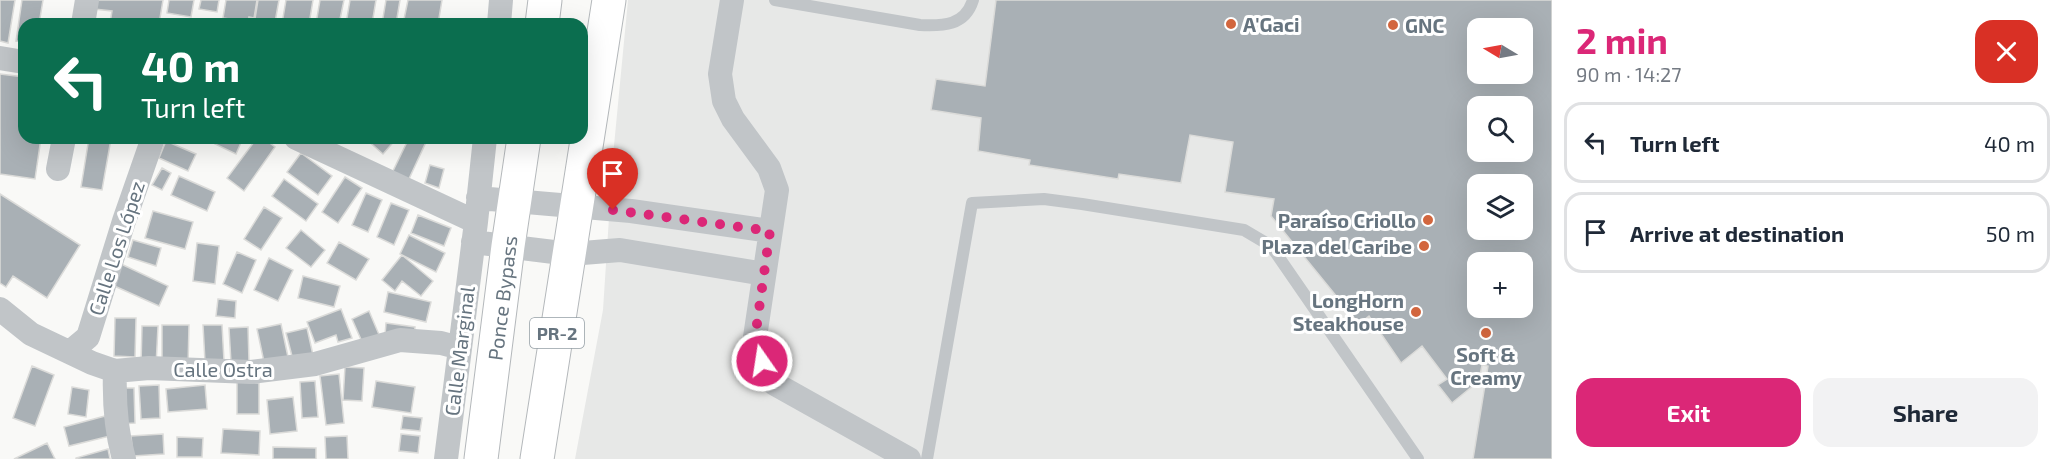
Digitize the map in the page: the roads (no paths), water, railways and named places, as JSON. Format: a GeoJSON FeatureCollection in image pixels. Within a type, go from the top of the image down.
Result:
{"type":"FeatureCollection","features":[{"type":"Feature","properties":{"kind":"highway"},"geometry":{"type":"LineString","coordinates":[[543,18],[545,0]]}},
{"type":"Feature","properties":{"kind":"highway","name":"PR-2"},"geometry":{"type":"LineString","coordinates":[[588,136],[609,0]]}},
{"type":"Feature","properties":{"kind":"highway","name":"Ponce Bypass"},"geometry":{"type":"LineString","coordinates":[[481,459],[523,144]]}},
{"type":"Feature","properties":{"kind":"highway","name":"PR-2"},"geometry":{"type":"LineString","coordinates":[[537,459],[587,144]]}},
{"type":"Feature","properties":{"kind":"street"},"geometry":{"type":"LineString","coordinates":[[84,18],[87,0]]}},
{"type":"Feature","properties":{"kind":"street"},"geometry":{"type":"LineString","coordinates":[[500,18],[501,0]]}},
{"type":"Feature","properties":{"kind":"street"},"geometry":{"type":"LineString","coordinates":[[732,0],[720,74],[723,101],[733,119],[769,168],[777,190],[755,338],[762,361],[775,384],[909,459]]}},
{"type":"Feature","properties":{"kind":"street"},"geometry":{"type":"LineString","coordinates":[[0,58],[18,61]]}},
{"type":"Feature","properties":{"kind":"street"},"geometry":{"type":"LineString","coordinates":[[58,169],[63,144]]}},
{"type":"Feature","properties":{"kind":"street","name":"Calle Los López"},"geometry":{"type":"LineString","coordinates":[[70,352],[88,337],[124,220],[151,144]]}},
{"type":"Feature","properties":{"kind":"street"},"geometry":{"type":"LineString","coordinates":[[307,144],[474,232],[508,246],[570,254],[620,250],[764,274]]}},
{"type":"Feature","properties":{"kind":"street","name":"Calle Marginal"},"geometry":{"type":"LineString","coordinates":[[446,459],[484,144]]}},
{"type":"Feature","properties":{"kind":"street"},"geometry":{"type":"LineString","coordinates":[[478,198],[631,211],[770,231]]}},
{"type":"Feature","properties":{"kind":"street","name":"Calle Ostra"},"geometry":{"type":"LineString","coordinates":[[0,309],[30,334],[115,371],[149,368],[251,372],[315,364],[400,340],[441,343],[460,348]]}},
{"type":"Feature","properties":{"kind":"street"},"geometry":{"type":"LineString","coordinates":[[115,371],[114,388],[119,441],[124,459]]}},
{"type":"Feature","properties":{"kind":"lane"},"geometry":{"type":"LineString","coordinates":[[776,0],[920,25],[944,26],[962,18],[973,0]]}},
{"type":"Feature","properties":{"kind":"lane"},"geometry":{"type":"LineString","coordinates":[[927,459],[972,203],[1044,200],[1143,213],[1244,230],[1271,246],[1418,459]]}},
{"type":"Feature","properties":{"kind":"place","name":"A'Gaci"},"geometry":{"type":"Point","coordinates":[1231,24]}},
{"type":"Feature","properties":{"kind":"place","name":"GNC"},"geometry":{"type":"Point","coordinates":[1393,25]}},
{"type":"Feature","properties":{"kind":"place","name":"Paraíso Criollo"},"geometry":{"type":"Point","coordinates":[1428,220]}},
{"type":"Feature","properties":{"kind":"place","name":"Plaza del Caribe"},"geometry":{"type":"Point","coordinates":[1424,246]}},
{"type":"Feature","properties":{"kind":"place","name":"LongHorn Steakhouse"},"geometry":{"type":"Point","coordinates":[1416,312]}},
{"type":"Feature","properties":{"kind":"place","name":"Soft & Creamy"},"geometry":{"type":"Point","coordinates":[1486,333]}}]}
